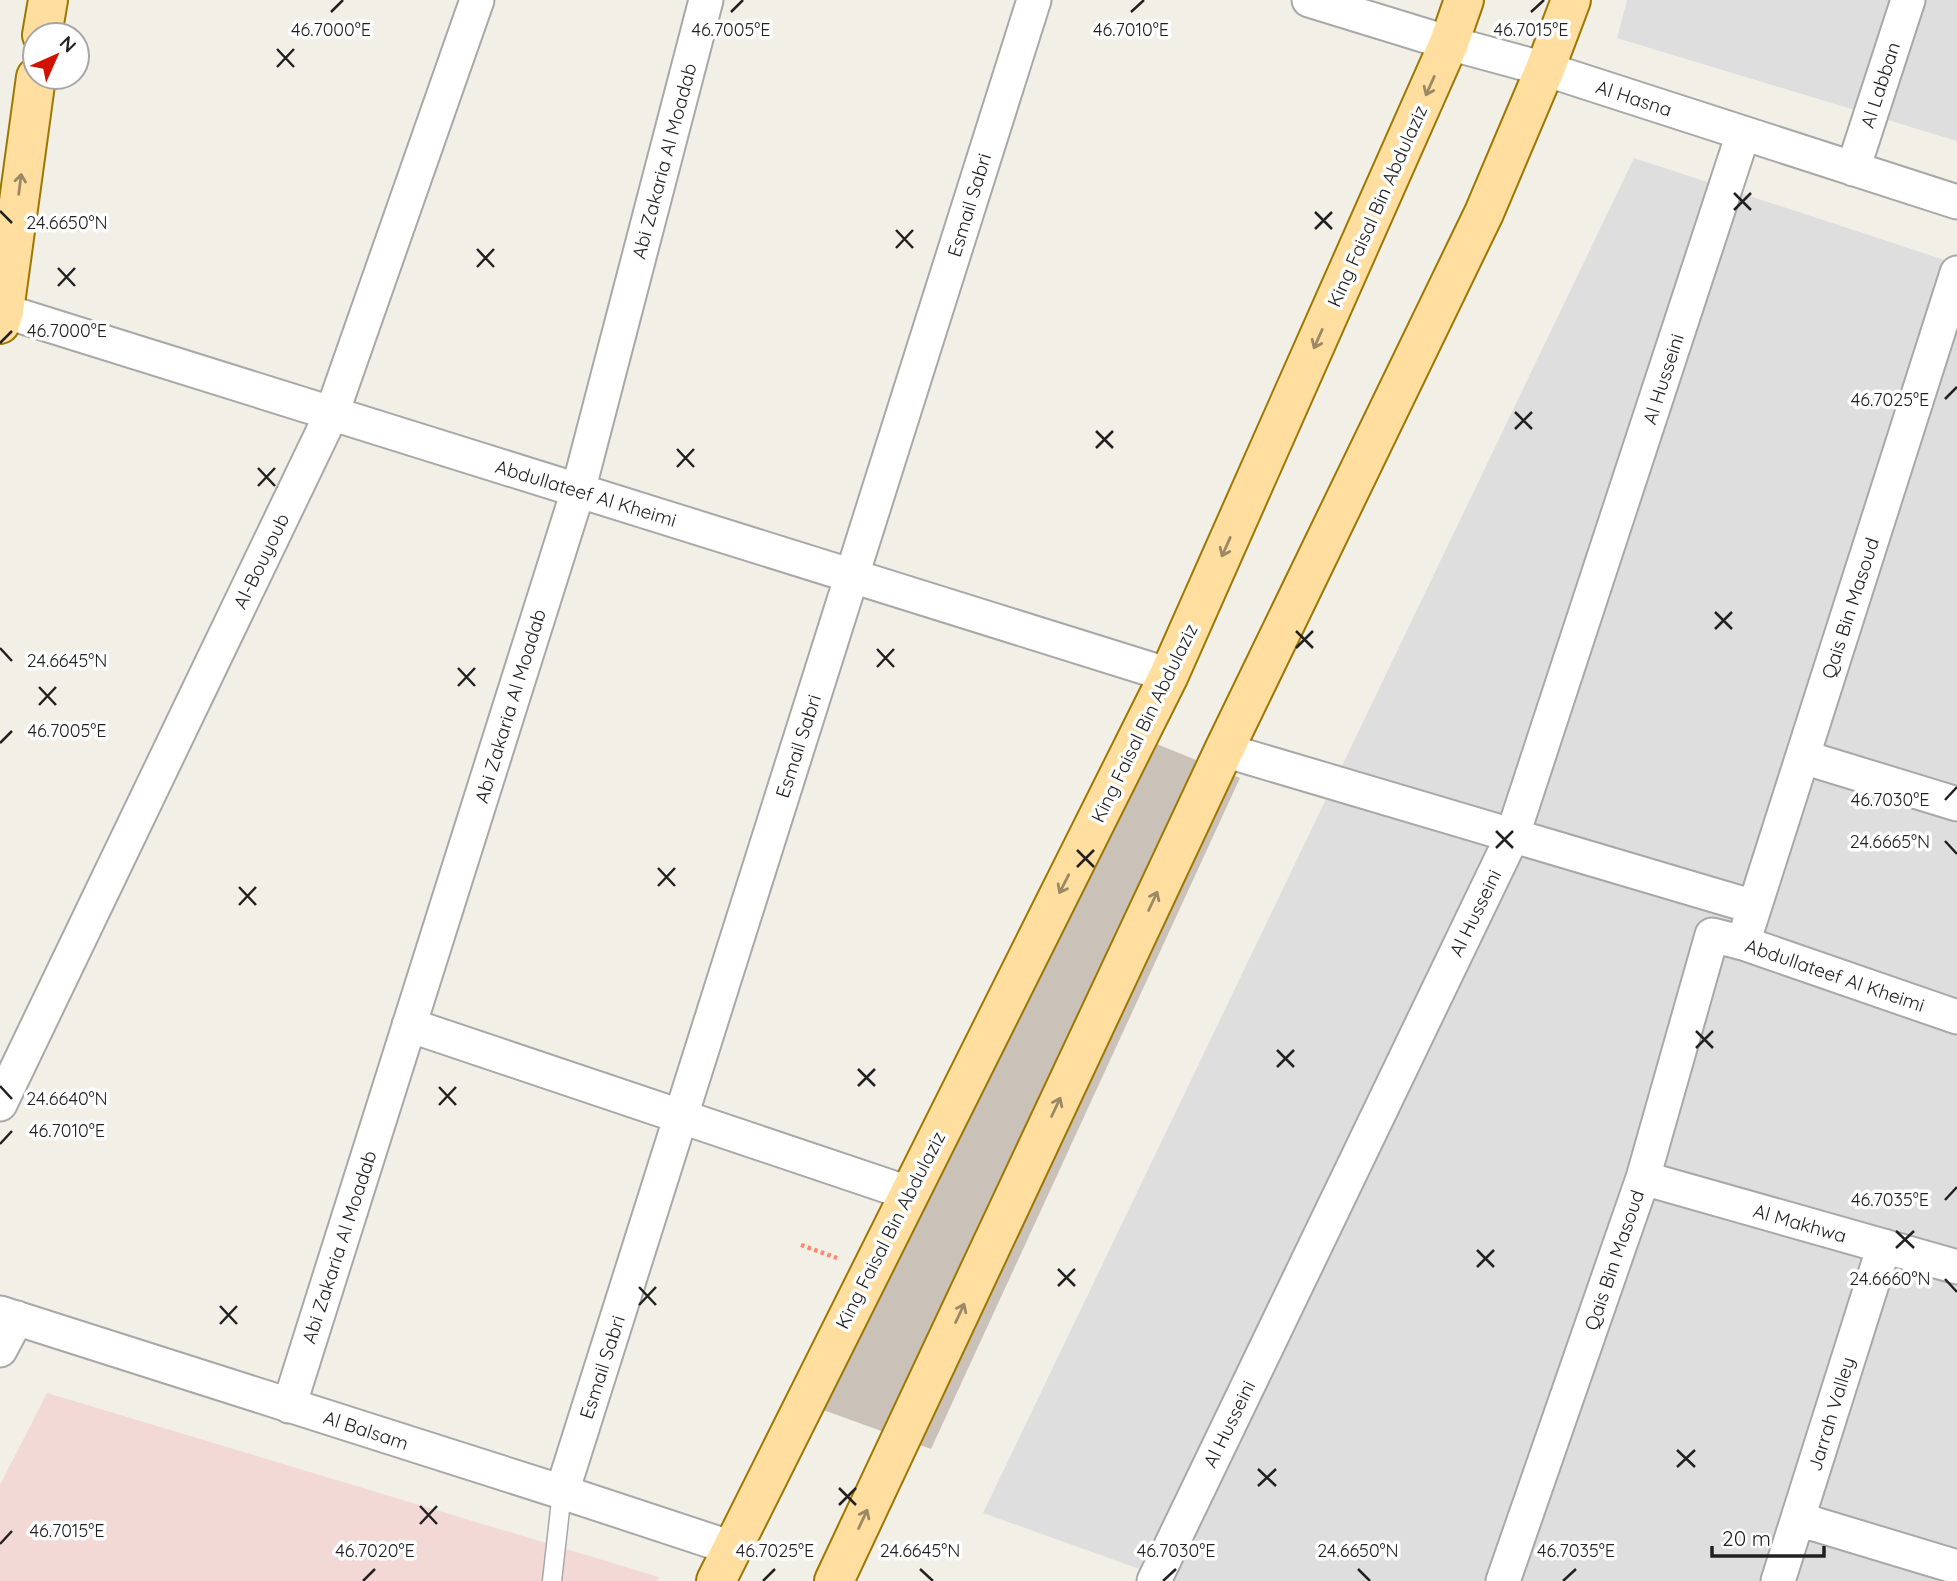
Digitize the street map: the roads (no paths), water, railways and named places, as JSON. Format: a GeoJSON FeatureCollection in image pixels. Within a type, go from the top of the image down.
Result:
{"type":"FeatureCollection","features":[{"type":"Feature","properties":{"kind":"main road"},"geometry":{"type":"LineString","coordinates":[[44,21],[48,0]]}},
{"type":"Feature","properties":{"kind":"main road","name":"King Faisal Bin Abdulaziz"},"geometry":{"type":"LineString","coordinates":[[724,1565],[1169,675],[1449,43],[1464,0]]}},
{"type":"Feature","properties":{"kind":"main road"},"geometry":{"type":"LineString","coordinates":[[842,1579],[1224,750],[1484,213],[1571,0]]}},
{"type":"Feature","properties":{"kind":"main road"},"geometry":{"type":"LineString","coordinates":[[2,317],[34,91]]}},
{"type":"Feature","properties":{"kind":"street","name":"Al-Bouyoub"},"geometry":{"type":"LineString","coordinates":[[0,1104],[332,413],[477,0]]}},
{"type":"Feature","properties":{"kind":"street","name":"Abi Zakaria Al Moadab"},"geometry":{"type":"LineString","coordinates":[[289,1406],[578,491],[706,0]]}},
{"type":"Feature","properties":{"kind":"street","name":"Al Hasna"},"geometry":{"type":"LineString","coordinates":[[1309,0],[1545,69],[1957,202]]}},
{"type":"Feature","properties":{"kind":"street","name":"Al Labban"},"geometry":{"type":"LineString","coordinates":[[1853,169],[1908,0]]}},
{"type":"Feature","properties":{"kind":"street","name":"Esmail Sabri"},"geometry":{"type":"LineString","coordinates":[[562,1492],[852,576],[1023,3]]}},
{"type":"Feature","properties":{"kind":"street","name":"Al Husseini"},"geometry":{"type":"LineString","coordinates":[[1154,1581],[1511,836],[1744,134]]}},
{"type":"Feature","properties":{"kind":"street","name":"Qais Bin Masoud"},"geometry":{"type":"LineString","coordinates":[[1503,1581],[1727,939],[1754,907],[1957,273]]}},
{"type":"Feature","properties":{"kind":"street","name":"Abdullateef Al Kheimi"},"geometry":{"type":"LineString","coordinates":[[2,317],[332,413],[1169,675]]}},
{"type":"Feature","properties":{"kind":"street"},"geometry":{"type":"LineString","coordinates":[[1224,750],[1754,907]]}},
{"type":"Feature","properties":{"kind":"street"},"geometry":{"type":"LineString","coordinates":[[1803,757],[1957,804]]}},
{"type":"Feature","properties":{"kind":"street","name":"Abdullateef Al Kheimi"},"geometry":{"type":"LineString","coordinates":[[1727,939],[1957,1017]]}},
{"type":"Feature","properties":{"kind":"street"},"geometry":{"type":"LineString","coordinates":[[410,1026],[908,1193]]}},
{"type":"Feature","properties":{"kind":"street","name":"Al Makhwa"},"geometry":{"type":"LineString","coordinates":[[1643,1178],[1957,1267]]}},
{"type":"Feature","properties":{"kind":"street","name":"Jarrah Valley"},"geometry":{"type":"LineString","coordinates":[[1778,1581],[1884,1246]]}},
{"type":"Feature","properties":{"kind":"street"},"geometry":{"type":"LineString","coordinates":[[0,1350],[8,1316]]}},
{"type":"Feature","properties":{"kind":"street","name":"Al Balsam"},"geometry":{"type":"LineString","coordinates":[[8,1316],[562,1492],[724,1565]]}},
{"type":"Feature","properties":{"kind":"street"},"geometry":{"type":"LineString","coordinates":[[1798,1519],[1957,1566]]}},
{"type":"Feature","properties":{"kind":"lane"},"geometry":{"type":"LineString","coordinates":[[552,1581],[562,1492]]}}]}
